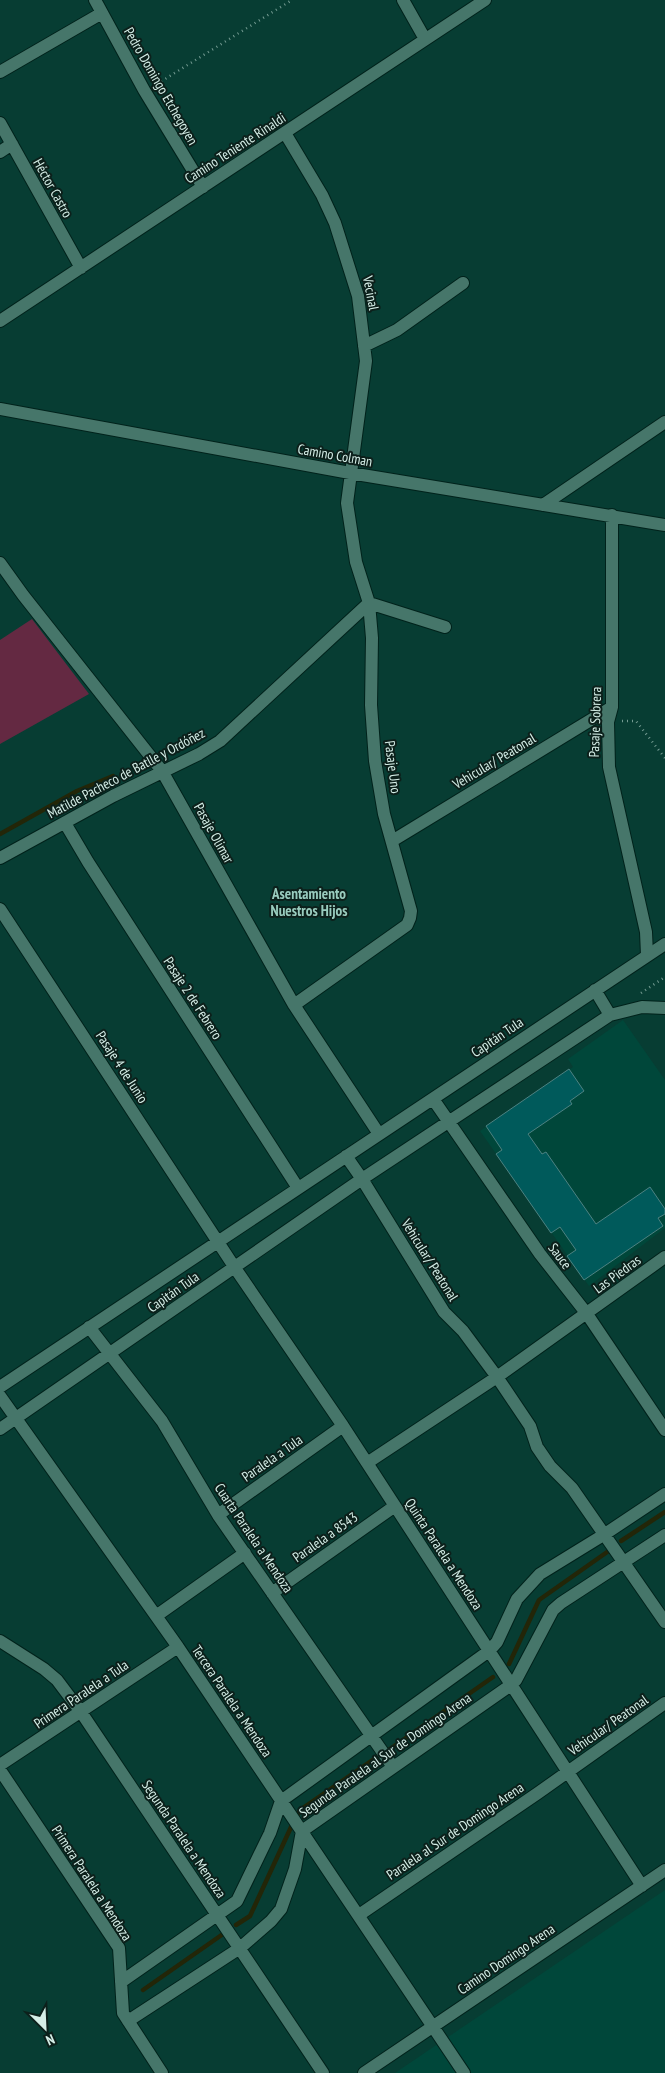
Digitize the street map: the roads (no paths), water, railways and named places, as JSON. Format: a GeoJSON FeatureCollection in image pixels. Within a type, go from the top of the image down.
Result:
{"type":"FeatureCollection","features":[{"type":"Feature","properties":{"kind":"street","name":"Pedro Domingo Etchegoyen"},"geometry":{"type":"LineString","coordinates":[[95,0],[144,90],[203,187]]}},
{"type":"Feature","properties":{"kind":"street"},"geometry":{"type":"LineString","coordinates":[[403,0],[425,40]]}},
{"type":"Feature","properties":{"kind":"street","name":"Camino Teniente Rinaldi"},"geometry":{"type":"LineString","coordinates":[[0,321],[485,0]]}},
{"type":"Feature","properties":{"kind":"street"},"geometry":{"type":"LineString","coordinates":[[0,72],[102,13]]}},
{"type":"Feature","properties":{"kind":"street","name":"Héctor Castro"},"geometry":{"type":"LineString","coordinates":[[0,123],[81,268]]}},
{"type":"Feature","properties":{"kind":"street","name":"Vecinal"},"geometry":{"type":"LineString","coordinates":[[285,133],[322,195],[336,223],[358,296],[366,361],[350,473]]}},
{"type":"Feature","properties":{"kind":"street"},"geometry":{"type":"LineString","coordinates":[[0,152],[12,144]]}},
{"type":"Feature","properties":{"kind":"street"},"geometry":{"type":"LineString","coordinates":[[364,346],[398,330],[463,283]]}},
{"type":"Feature","properties":{"kind":"street","name":"Camino Colman"},"geometry":{"type":"LineString","coordinates":[[0,409],[350,473],[665,525]]}},
{"type":"Feature","properties":{"kind":"street"},"geometry":{"type":"LineString","coordinates":[[543,505],[665,422]]}},
{"type":"Feature","properties":{"kind":"street","name":"Pasaje Uno"},"geometry":{"type":"LineString","coordinates":[[294,1005],[407,925],[411,911],[384,814],[375,761],[371,705],[372,638],[369,603],[356,562],[352,539],[347,503],[350,473]]}},
{"type":"Feature","properties":{"kind":"street","name":"Pasaje Sobrera"},"geometry":{"type":"LineString","coordinates":[[612,515],[612,706],[608,722],[609,767],[646,932],[648,955]]}},
{"type":"Feature","properties":{"kind":"street","name":"Pasaje Olimar"},"geometry":{"type":"LineString","coordinates":[[0,563],[23,595],[162,771],[294,1005],[379,1134]]}},
{"type":"Feature","properties":{"kind":"street"},"geometry":{"type":"LineString","coordinates":[[369,603],[445,626]]}},
{"type":"Feature","properties":{"kind":"street","name":"Matilde Pacheco de Batlle y Ordóñez"},"geometry":{"type":"LineString","coordinates":[[0,858],[162,771],[199,754],[220,740],[244,721],[369,603]]}},
{"type":"Feature","properties":{"kind":"street","name":"Vehicular/ Peatonal"},"geometry":{"type":"LineString","coordinates":[[392,841],[612,706]]}},
{"type":"Feature","properties":{"kind":"street","name":"Pasaje 2 de Febrero"},"geometry":{"type":"LineString","coordinates":[[65,823],[298,1188]]}},
{"type":"Feature","properties":{"kind":"street","name":"Pasaje 4 de Junio"},"geometry":{"type":"LineString","coordinates":[[0,909],[218,1242]]}},
{"type":"Feature","properties":{"kind":"street","name":"Capitán Tula"},"geometry":{"type":"LineString","coordinates":[[0,1387],[665,944]]}},
{"type":"Feature","properties":{"kind":"street"},"geometry":{"type":"LineString","coordinates":[[595,990],[610,1014],[642,1008],[665,1008]]}},
{"type":"Feature","properties":{"kind":"street","name":"Capitán Tula"},"geometry":{"type":"LineString","coordinates":[[0,1428],[362,1179],[610,1014]]}},
{"type":"Feature","properties":{"kind":"street","name":"Sauce"},"geometry":{"type":"LineString","coordinates":[[433,1098],[540,1254],[587,1314],[665,1430]]}},
{"type":"Feature","properties":{"kind":"street"},"geometry":{"type":"LineString","coordinates":[[346,1156],[362,1179]]}},
{"type":"Feature","properties":{"kind":"street","name":"Vehicular/ Peatonal"},"geometry":{"type":"LineString","coordinates":[[362,1179],[444,1312],[463,1331],[498,1377],[530,1426],[537,1446],[550,1466],[572,1488],[665,1622]]}},
{"type":"Feature","properties":{"kind":"street","name":"Quinta Paralela a Mendoza"},"geometry":{"type":"LineString","coordinates":[[218,1242],[343,1426],[642,1886]]}},
{"type":"Feature","properties":{"kind":"street","name":"Las Piedras"},"geometry":{"type":"LineString","coordinates":[[587,1314],[665,1257]]}},
{"type":"Feature","properties":{"kind":"street"},"geometry":{"type":"LineString","coordinates":[[367,1463],[498,1377],[587,1314]]}},
{"type":"Feature","properties":{"kind":"street","name":"Cuarta Paralela a Mendoza"},"geometry":{"type":"LineString","coordinates":[[89,1327],[162,1421],[218,1515],[393,1767]]}},
{"type":"Feature","properties":{"kind":"street","name":"Tercera Paralela a Mendoza"},"geometry":{"type":"LineString","coordinates":[[0,1396],[178,1648],[464,2073]]}},
{"type":"Feature","properties":{"kind":"street","name":"Paralela a Tula"},"geometry":{"type":"LineString","coordinates":[[218,1515],[343,1426]]}},
{"type":"Feature","properties":{"kind":"street"},"geometry":{"type":"LineString","coordinates":[[489,1652],[497,1642],[517,1599],[528,1586],[555,1563],[605,1534],[665,1494]]}},
{"type":"Feature","properties":{"kind":"street","name":"Paralela a 8543"},"geometry":{"type":"LineString","coordinates":[[272,1593],[395,1506]]}},
{"type":"Feature","properties":{"kind":"street"},"geometry":{"type":"LineString","coordinates":[[511,1685],[516,1680],[553,1610],[665,1535]]}},
{"type":"Feature","properties":{"kind":"street"},"geometry":{"type":"LineString","coordinates":[[156,1616],[245,1553]]}},
{"type":"Feature","properties":{"kind":"street","name":"Segunda Paralela a Mendoza"},"geometry":{"type":"LineString","coordinates":[[0,1641],[44,1669],[57,1680],[81,1712],[323,2073]]}},
{"type":"Feature","properties":{"kind":"street","name":"Primera Paralela a Tula"},"geometry":{"type":"LineString","coordinates":[[0,1765],[178,1648]]}},
{"type":"Feature","properties":{"kind":"street","name":"Segunda Paralela al Sur de Domingo Arena"},"geometry":{"type":"LineString","coordinates":[[121,1982],[237,1901],[270,1833],[281,1801],[489,1652]]}},
{"type":"Feature","properties":{"kind":"street","name":"Segunda Paralela al Sur de Domingo Arena"},"geometry":{"type":"LineString","coordinates":[[128,2021],[240,1948],[271,1922],[281,1909],[295,1869],[302,1831],[511,1685]]}},
{"type":"Feature","properties":{"kind":"street","name":"Vehicular/ Peatonal"},"geometry":{"type":"LineString","coordinates":[[567,1771],[665,1703]]}},
{"type":"Feature","properties":{"kind":"street","name":"Primera Paralela a Mendoza"},"geometry":{"type":"LineString","coordinates":[[0,1770],[120,1948],[123,2013],[162,2073]]}},
{"type":"Feature","properties":{"kind":"street","name":"Paralela al Sur de Domingo Arena"},"geometry":{"type":"LineString","coordinates":[[359,1915],[530,1799],[567,1771]]}},
{"type":"Feature","properties":{"kind":"street","name":"Camino Domingo Arena"},"geometry":{"type":"LineString","coordinates":[[364,2073],[665,1870]]}},
{"type":"Feature","properties":{"kind":"waterway"},"geometry":{"type":"LineString","coordinates":[[0,834],[77,791],[113,776]]}},
{"type":"Feature","properties":{"kind":"waterway"},"geometry":{"type":"LineString","coordinates":[[621,1541],[665,1512]]}},
{"type":"Feature","properties":{"kind":"waterway"},"geometry":{"type":"LineString","coordinates":[[509,1664],[539,1600],[610,1550]]}},
{"type":"Feature","properties":{"kind":"waterway"},"geometry":{"type":"LineString","coordinates":[[390,1749],[493,1677]]}},
{"type":"Feature","properties":{"kind":"waterway"},"geometry":{"type":"LineString","coordinates":[[298,1814],[300,1810],[380,1755]]}},
{"type":"Feature","properties":{"kind":"waterway"},"geometry":{"type":"LineString","coordinates":[[236,1925],[250,1916],[292,1825]]}},
{"type":"Feature","properties":{"kind":"waterway"},"geometry":{"type":"LineString","coordinates":[[143,1990],[223,1934]]}},
{"type":"Feature","properties":{"kind":"district","name":"Asentamiento Nuestros Hijos"},"geometry":{"type":"Point","coordinates":[309,902]}}]}
